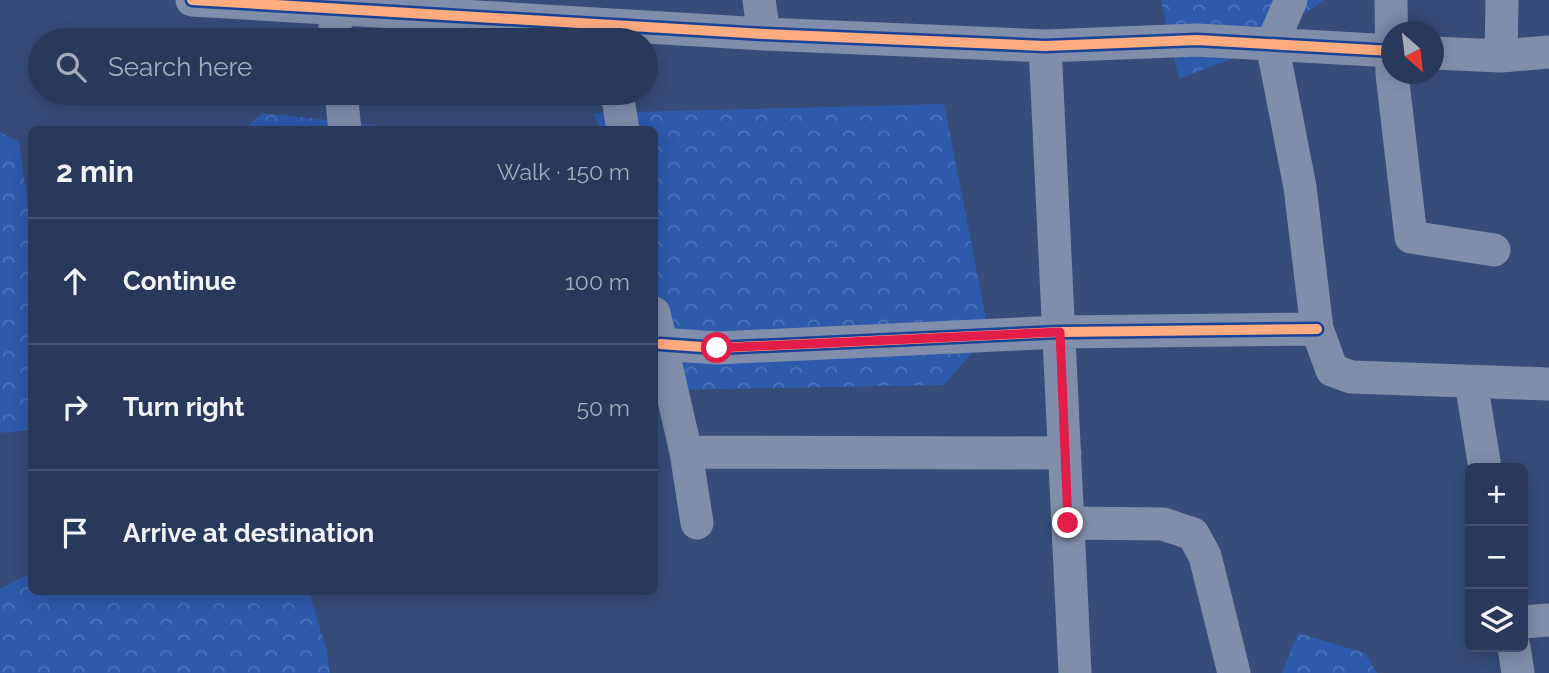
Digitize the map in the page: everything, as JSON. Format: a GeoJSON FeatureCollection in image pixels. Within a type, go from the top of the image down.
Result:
{"type":"FeatureCollection","features":[{"type":"Feature","properties":{"kind":"street"},"geometry":{"type":"LineString","coordinates":[[192,0],[334,17],[495,10],[764,34],[1045,46],[1196,40],[1272,44],[1381,60]]}},
{"type":"Feature","properties":{"kind":"street"},"geometry":{"type":"LineString","coordinates":[[759,0],[764,34]]}},
{"type":"Feature","properties":{"kind":"street"},"geometry":{"type":"LineString","coordinates":[[1292,0],[1272,44],[1300,187],[1317,330],[1332,370],[1351,377],[1549,384]]}},
{"type":"Feature","properties":{"kind":"street"},"geometry":{"type":"LineString","coordinates":[[1391,0],[1391,21]]}},
{"type":"Feature","properties":{"kind":"street"},"geometry":{"type":"LineString","coordinates":[[1501,56],[1502,0]]}},
{"type":"Feature","properties":{"kind":"street"},"geometry":{"type":"LineString","coordinates":[[1045,46],[1075,673]]}},
{"type":"Feature","properties":{"kind":"street"},"geometry":{"type":"LineString","coordinates":[[1444,53],[1501,56],[1549,52]]}},
{"type":"Feature","properties":{"kind":"street"},"geometry":{"type":"LineString","coordinates":[[1394,84],[1411,237],[1494,250]]}},
{"type":"Feature","properties":{"kind":"street"},"geometry":{"type":"LineString","coordinates":[[342,105],[345,126]]}},
{"type":"Feature","properties":{"kind":"street"},"geometry":{"type":"LineString","coordinates":[[619,105],[623,126]]}},
{"type":"Feature","properties":{"kind":"street"},"geometry":{"type":"LineString","coordinates":[[658,329],[717,348],[1060,332],[1317,330]]}},
{"type":"Feature","properties":{"kind":"street"},"geometry":{"type":"LineString","coordinates":[[658,333],[686,452],[697,523]]}},
{"type":"Feature","properties":{"kind":"street"},"geometry":{"type":"LineString","coordinates":[[1471,382],[1484,463]]}},
{"type":"Feature","properties":{"kind":"street"},"geometry":{"type":"LineString","coordinates":[[686,452],[1066,453]]}},
{"type":"Feature","properties":{"kind":"street"},"geometry":{"type":"LineString","coordinates":[[1068,523],[1163,524],[1193,534],[1206,556],[1234,673]]}},
{"type":"Feature","properties":{"kind":"street"},"geometry":{"type":"LineString","coordinates":[[1528,622],[1549,620]]}},
{"type":"Feature","properties":{"kind":"street"},"geometry":{"type":"LineString","coordinates":[[1515,652],[1518,673]]}},
{"type":"Feature","properties":{"kind":"green space"},"geometry":{"type":"Polygon","coordinates":[[[1161,0],[1324,0],[1249,52],[1179,79],[1161,0]]]}},
{"type":"Feature","properties":{"kind":"green space"},"geometry":{"type":"Polygon","coordinates":[[[944,104],[989,333],[944,385],[665,390],[658,364],[658,126],[598,126],[594,113],[944,104]]]}},
{"type":"Feature","properties":{"kind":"green space"},"geometry":{"type":"Polygon","coordinates":[[[262,113],[381,126],[247,126],[262,113]]]}},
{"type":"Feature","properties":{"kind":"green space"},"geometry":{"type":"Polygon","coordinates":[[[0,132],[19,142],[28,206],[28,430],[0,433],[0,132]]]}},
{"type":"Feature","properties":{"kind":"green space"},"geometry":{"type":"Polygon","coordinates":[[[28,575],[28,595],[310,595],[327,651],[330,673],[0,673],[0,589],[28,575]]]}},
{"type":"Feature","properties":{"kind":"green space"},"geometry":{"type":"Polygon","coordinates":[[[1298,633],[1365,653],[1377,673],[1282,673],[1298,633]]]}},
{"type":"Feature","properties":{"kind":"cycle path"},"geometry":{"type":"LineString","coordinates":[[192,0],[764,34],[1045,46],[1197,40],[1381,50]]}},
{"type":"Feature","properties":{"kind":"cycle path"},"geometry":{"type":"LineString","coordinates":[[660,344],[717,348],[1060,332],[1317,329]]}},
{"type":"Feature","properties":{"kind":"route"},"geometry":{"type":"LineString","coordinates":[[717,348],[1060,332],[1068,523]]}}]}
